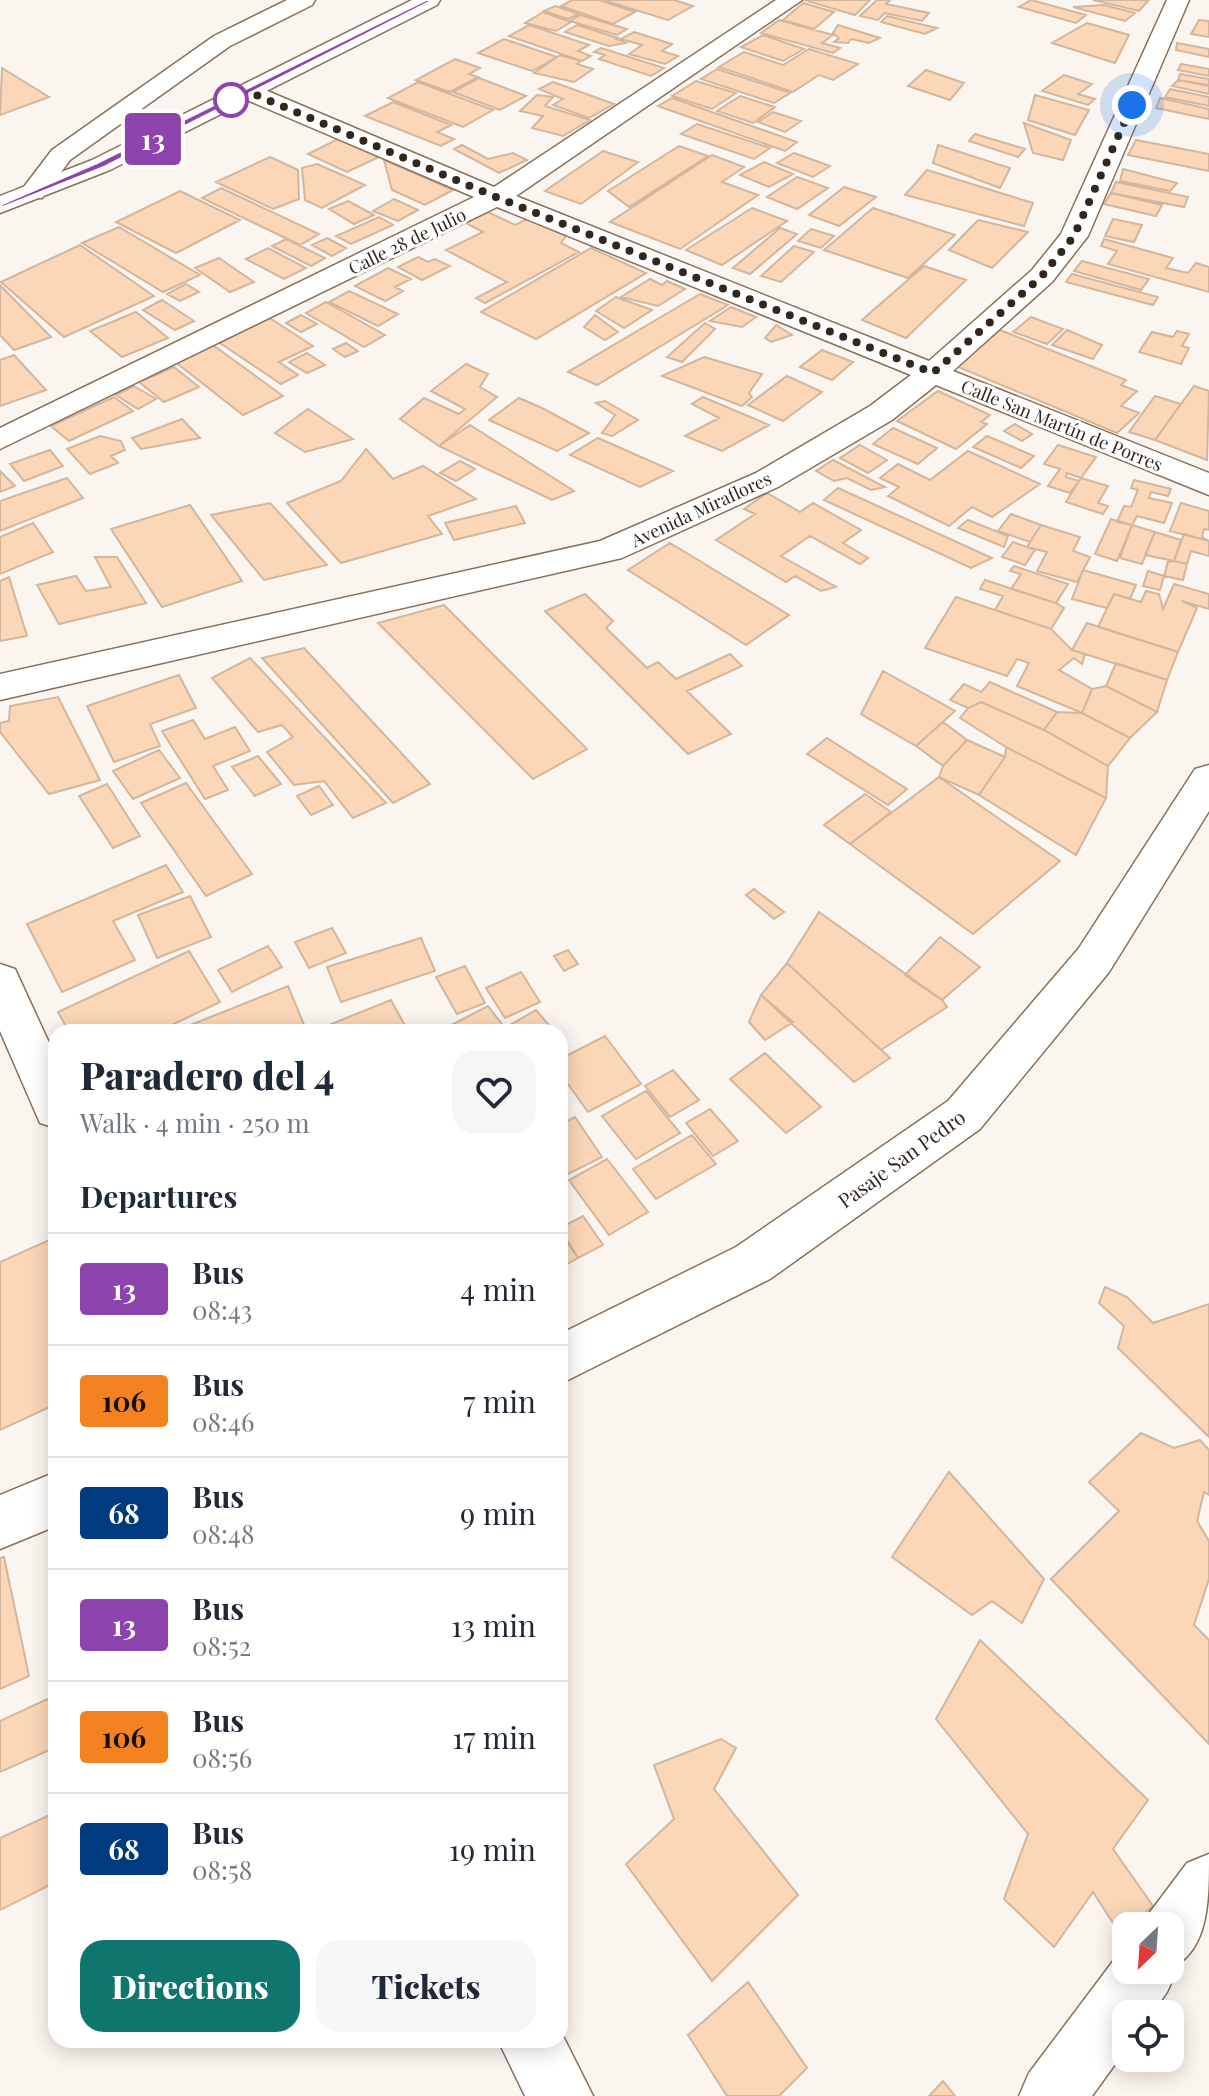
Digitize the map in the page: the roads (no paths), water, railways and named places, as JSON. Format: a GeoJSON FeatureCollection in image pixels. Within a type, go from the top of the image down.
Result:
{"type":"FeatureCollection","features":[{"type":"Feature","properties":{"kind":"main road"},"geometry":{"type":"LineString","coordinates":[[33,192],[61,155],[145,95],[222,41],[304,0]]}},
{"type":"Feature","properties":{"kind":"main road"},"geometry":{"type":"LineString","coordinates":[[0,205],[101,165],[429,0]]}},
{"type":"Feature","properties":{"kind":"main road","name":"Calle 28 de Julio"},"geometry":{"type":"LineString","coordinates":[[0,440],[496,197],[791,0]]}},
{"type":"Feature","properties":{"kind":"main road","name":"Avenida Miraflores"},"geometry":{"type":"LineString","coordinates":[[0,687],[610,550],[767,480],[881,413],[933,373],[1042,276],[1074,236],[1178,0]]}},
{"type":"Feature","properties":{"kind":"main road","name":"Calle San Martín de Porres"},"geometry":{"type":"LineString","coordinates":[[249,92],[496,197],[1209,485]]}},
{"type":"Feature","properties":{"kind":"main road","name":"Pasaje San Pedro"},"geometry":{"type":"LineString","coordinates":[[568,1356],[753,1263],[964,1115],[1094,960],[1209,779]]}},
{"type":"Feature","properties":{"kind":"main road"},"geometry":{"type":"LineString","coordinates":[[0,981],[48,1091]]}},
{"type":"Feature","properties":{"kind":"main road"},"geometry":{"type":"LineString","coordinates":[[0,1522],[48,1502]]}},
{"type":"Feature","properties":{"kind":"main road"},"geometry":{"type":"LineString","coordinates":[[1184,1918],[1209,1885]]}},
{"type":"Feature","properties":{"kind":"main road"},"geometry":{"type":"LineString","coordinates":[[1052,2096],[1135,1984]]}},
{"type":"Feature","properties":{"kind":"main road"},"geometry":{"type":"LineString","coordinates":[[534,2048],[560,2096]]}}]}
